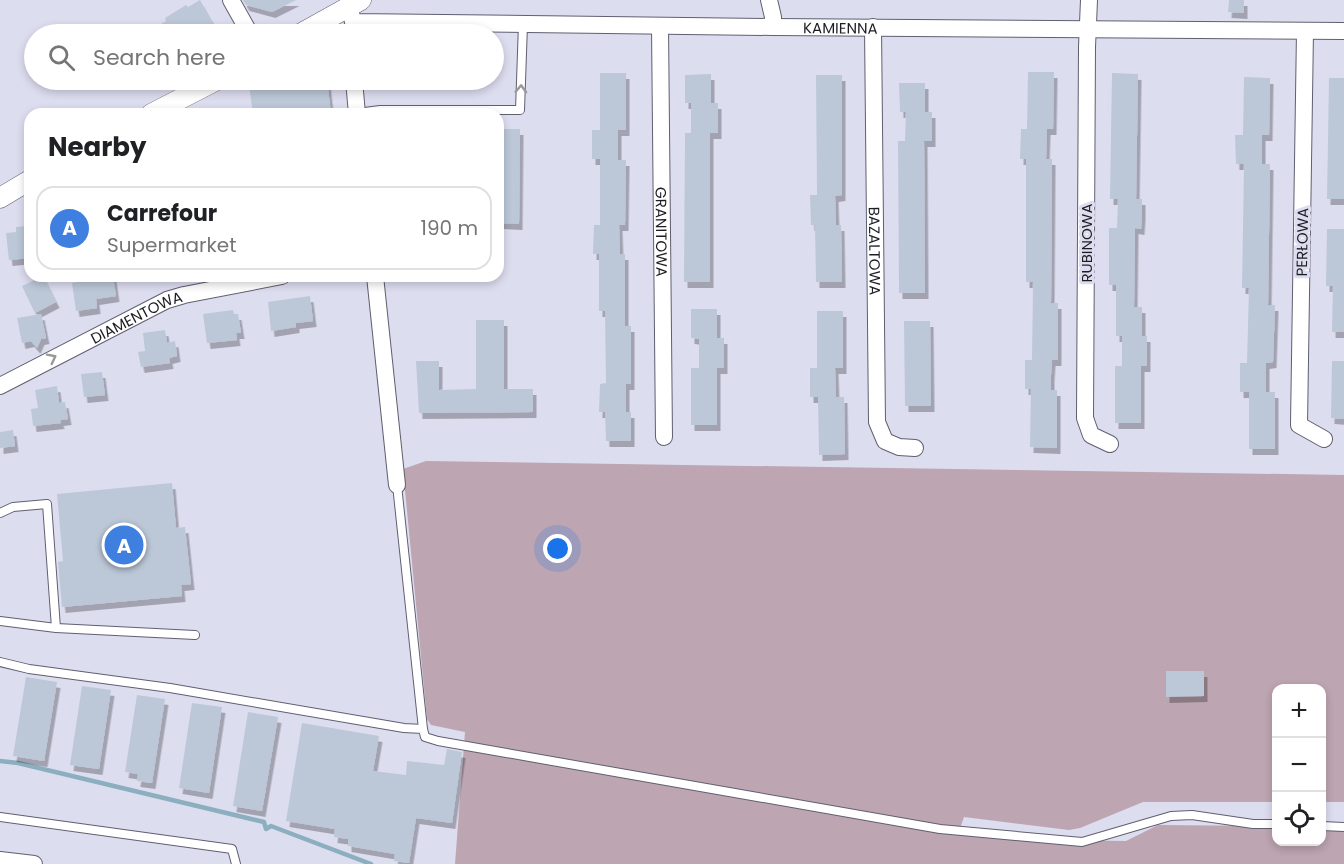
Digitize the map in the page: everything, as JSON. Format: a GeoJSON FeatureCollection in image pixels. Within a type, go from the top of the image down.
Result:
{"type":"FeatureCollection","features":[{"type":"Feature","properties":{"kind":"street"},"geometry":{"type":"LineString","coordinates":[[231,0],[244,24]]}},
{"type":"Feature","properties":{"kind":"street"},"geometry":{"type":"LineString","coordinates":[[769,0],[773,27]]}},
{"type":"Feature","properties":{"kind":"street","name":"RUBINOWA"},"geometry":{"type":"LineString","coordinates":[[1089,0],[1085,418],[1091,435],[1110,444]]}},
{"type":"Feature","properties":{"kind":"street"},"geometry":{"type":"LineString","coordinates":[[325,24],[353,13]]}},
{"type":"Feature","properties":{"kind":"street","name":"KAMIENNA"},"geometry":{"type":"LineString","coordinates":[[353,13],[523,24],[1344,31]]}},
{"type":"Feature","properties":{"kind":"street","name":"GRANITOWA"},"geometry":{"type":"LineString","coordinates":[[660,26],[664,436]]}},
{"type":"Feature","properties":{"kind":"street","name":"BAZALTOWA"},"geometry":{"type":"LineString","coordinates":[[873,27],[877,422],[885,441],[898,447],[915,448]]}},
{"type":"Feature","properties":{"kind":"street","name":"PERŁOWA"},"geometry":{"type":"LineString","coordinates":[[1305,31],[1299,424],[1324,439]]}},
{"type":"Feature","properties":{"kind":"street"},"geometry":{"type":"LineString","coordinates":[[163,108],[198,90]]}},
{"type":"Feature","properties":{"kind":"street"},"geometry":{"type":"LineString","coordinates":[[355,90],[357,108]]}},
{"type":"Feature","properties":{"kind":"street"},"geometry":{"type":"LineString","coordinates":[[0,198],[24,184]]}},
{"type":"Feature","properties":{"kind":"street","name":"DIAMENTOWA"},"geometry":{"type":"LineString","coordinates":[[0,386],[167,300],[251,282]]}},
{"type":"Feature","properties":{"kind":"street"},"geometry":{"type":"LineString","coordinates":[[376,282],[398,485]]}},
{"type":"Feature","properties":{"kind":"street"},"geometry":{"type":"LineString","coordinates":[[0,860],[34,864]]}},
{"type":"Feature","properties":{"kind":"lane"},"geometry":{"type":"LineString","coordinates":[[504,110],[520,110],[523,24]]}},
{"type":"Feature","properties":{"kind":"lane"},"geometry":{"type":"LineString","coordinates":[[398,485],[425,737],[940,829],[1082,842],[1171,816],[1192,815],[1253,824],[1272,824]]}},
{"type":"Feature","properties":{"kind":"lane"},"geometry":{"type":"LineString","coordinates":[[0,513],[13,507],[47,504],[56,628]]}},
{"type":"Feature","properties":{"kind":"lane"},"geometry":{"type":"LineString","coordinates":[[0,621],[56,628],[195,636]]}},
{"type":"Feature","properties":{"kind":"lane"},"geometry":{"type":"LineString","coordinates":[[0,662],[29,669],[170,688],[404,728],[423,729]]}},
{"type":"Feature","properties":{"kind":"lane"},"geometry":{"type":"LineString","coordinates":[[0,817],[232,849],[236,864]]}},
{"type":"Feature","properties":{"kind":"lane"},"geometry":{"type":"LineString","coordinates":[[1326,826],[1344,827]]}},
{"type":"Feature","properties":{"kind":"shaded area"},"geometry":{"type":"Polygon","coordinates":[[[426,461],[1344,475],[1344,802],[1326,802],[1326,684],[1272,684],[1272,802],[1143,802],[1080,828],[1069,830],[964,817],[960,828],[1050,840],[1126,841],[1158,825],[1272,826],[1272,846],[1326,846],[1326,826],[1344,827],[1344,864],[455,864],[465,732],[431,725],[427,719],[403,469],[426,461]]]}},
{"type":"Feature","properties":{"kind":"building"},"geometry":{"type":"Polygon","coordinates":[[[200,0],[213,23],[161,24],[166,21],[165,18],[186,5],[188,7],[200,0]]]}},
{"type":"Feature","properties":{"kind":"building"},"geometry":{"type":"Polygon","coordinates":[[[243,0],[296,0],[272,12],[246,5],[243,0]]]}},
{"type":"Feature","properties":{"kind":"building"},"geometry":{"type":"Polygon","coordinates":[[[1229,0],[1244,0],[1244,13],[1228,12],[1229,0]]]}},
{"type":"Feature","properties":{"kind":"building"},"geometry":{"type":"Polygon","coordinates":[[[1028,72],[1054,72],[1053,129],[1047,129],[1046,159],[1052,159],[1051,303],[1058,303],[1058,360],[1052,360],[1051,375],[1051,390],[1057,390],[1057,448],[1030,447],[1031,389],[1025,389],[1025,360],[1032,360],[1033,282],[1026,282],[1026,159],[1020,159],[1021,129],[1027,129],[1028,72]]]}},
{"type":"Feature","properties":{"kind":"building"},"geometry":{"type":"Polygon","coordinates":[[[600,73],[626,73],[626,130],[618,130],[618,160],[626,160],[625,225],[619,225],[620,254],[625,254],[625,326],[631,326],[631,384],[626,384],[626,412],[631,412],[631,441],[606,441],[605,412],[599,412],[600,384],[606,383],[605,311],[599,311],[599,254],[593,254],[594,225],[600,225],[600,159],[592,159],[592,130],[600,130],[600,73]]]}},
{"type":"Feature","properties":{"kind":"building"},"geometry":{"type":"Polygon","coordinates":[[[1112,73],[1138,74],[1136,199],[1142,199],[1142,214],[1141,229],[1135,228],[1134,307],[1142,307],[1142,336],[1147,336],[1147,366],[1141,366],[1141,423],[1115,423],[1115,366],[1122,366],[1122,336],[1116,336],[1116,285],[1109,285],[1109,228],[1117,228],[1118,199],[1110,199],[1112,73]]]}},
{"type":"Feature","properties":{"kind":"building"},"geometry":{"type":"Polygon","coordinates":[[[711,74],[711,103],[718,103],[718,133],[710,133],[710,282],[684,282],[685,133],[691,133],[691,103],[685,103],[685,75],[711,74]]]}},
{"type":"Feature","properties":{"kind":"building"},"geometry":{"type":"Polygon","coordinates":[[[816,75],[842,75],[842,195],[835,196],[836,225],[841,225],[842,282],[816,282],[815,225],[811,225],[810,195],[817,195],[816,75]]]}},
{"type":"Feature","properties":{"kind":"building"},"geometry":{"type":"Polygon","coordinates":[[[1244,77],[1270,78],[1269,135],[1262,135],[1262,164],[1270,164],[1268,305],[1275,305],[1273,362],[1266,363],[1266,392],[1275,392],[1275,449],[1249,449],[1249,392],[1240,392],[1240,363],[1247,363],[1249,288],[1242,288],[1244,164],[1236,164],[1235,135],[1243,135],[1244,77]]]}},
{"type":"Feature","properties":{"kind":"building"},"geometry":{"type":"Polygon","coordinates":[[[1329,78],[1344,78],[1344,199],[1327,199],[1329,78]]]}},
{"type":"Feature","properties":{"kind":"building"},"geometry":{"type":"Polygon","coordinates":[[[899,83],[925,83],[925,112],[932,112],[932,141],[924,141],[925,293],[899,293],[898,141],[905,141],[906,112],[900,112],[899,83]]]}},
{"type":"Feature","properties":{"kind":"building"},"geometry":{"type":"Polygon","coordinates":[[[250,90],[328,90],[330,108],[252,108],[250,90]]]}},
{"type":"Feature","properties":{"kind":"building"},"geometry":{"type":"Polygon","coordinates":[[[504,129],[520,129],[519,224],[504,223],[504,129]]]}},
{"type":"Feature","properties":{"kind":"building"},"geometry":{"type":"Polygon","coordinates":[[[24,226],[24,259],[9,260],[6,233],[16,232],[16,227],[24,226]]]}},
{"type":"Feature","properties":{"kind":"building"},"geometry":{"type":"Polygon","coordinates":[[[1327,229],[1344,229],[1344,332],[1332,332],[1333,286],[1326,286],[1327,229]]]}},
{"type":"Feature","properties":{"kind":"building"},"geometry":{"type":"Polygon","coordinates":[[[30,282],[46,282],[56,302],[35,313],[22,286],[30,282]]]}},
{"type":"Feature","properties":{"kind":"building"},"geometry":{"type":"Polygon","coordinates":[[[114,282],[116,296],[96,299],[97,308],[76,311],[72,283],[114,282]]]}},
{"type":"Feature","properties":{"kind":"building"},"geometry":{"type":"Polygon","coordinates":[[[310,296],[313,321],[296,323],[296,327],[271,331],[268,302],[310,296]]]}},
{"type":"Feature","properties":{"kind":"building"},"geometry":{"type":"Polygon","coordinates":[[[691,309],[717,309],[717,338],[724,338],[724,368],[717,368],[717,425],[691,425],[691,368],[699,368],[699,339],[691,338],[691,309]]]}},
{"type":"Feature","properties":{"kind":"building"},"geometry":{"type":"Polygon","coordinates":[[[233,310],[234,314],[238,314],[241,333],[236,333],[237,340],[207,343],[203,314],[233,310]]]}},
{"type":"Feature","properties":{"kind":"building"},"geometry":{"type":"Polygon","coordinates":[[[817,311],[843,311],[843,368],[835,368],[836,397],[844,397],[845,454],[819,455],[818,397],[810,397],[810,368],[817,368],[817,311]]]}},
{"type":"Feature","properties":{"kind":"building"},"geometry":{"type":"Polygon","coordinates":[[[41,314],[46,338],[41,339],[37,348],[31,341],[22,343],[17,318],[41,314]]]}},
{"type":"Feature","properties":{"kind":"building"},"geometry":{"type":"Polygon","coordinates":[[[476,320],[504,320],[504,389],[533,389],[533,412],[419,413],[416,361],[439,361],[439,390],[476,389],[476,320]]]}},
{"type":"Feature","properties":{"kind":"building"},"geometry":{"type":"Polygon","coordinates":[[[904,321],[930,321],[931,406],[905,406],[904,321]]]}},
{"type":"Feature","properties":{"kind":"building"},"geometry":{"type":"Polygon","coordinates":[[[165,330],[167,343],[175,341],[177,356],[169,358],[170,363],[141,367],[138,352],[145,351],[143,333],[165,330]]]}},
{"type":"Feature","properties":{"kind":"building"},"geometry":{"type":"Polygon","coordinates":[[[1332,361],[1344,361],[1344,419],[1331,418],[1332,361]]]}},
{"type":"Feature","properties":{"kind":"building"},"geometry":{"type":"Polygon","coordinates":[[[102,372],[105,395],[84,397],[81,374],[102,372]]]}},
{"type":"Feature","properties":{"kind":"building"},"geometry":{"type":"Polygon","coordinates":[[[57,386],[59,403],[65,402],[68,419],[60,420],[61,423],[33,426],[31,409],[38,408],[35,390],[57,386]]]}},
{"type":"Feature","properties":{"kind":"building"},"geometry":{"type":"Polygon","coordinates":[[[13,430],[15,446],[0,448],[0,432],[13,430]]]}},
{"type":"Feature","properties":{"kind":"building"},"geometry":{"type":"Polygon","coordinates":[[[172,483],[176,528],[185,527],[191,584],[181,585],[182,596],[62,607],[58,562],[63,561],[57,494],[172,483]]]}},
{"type":"Feature","properties":{"kind":"building"},"geometry":{"type":"Polygon","coordinates":[[[1166,671],[1204,671],[1204,696],[1166,697],[1166,671]]]}},
{"type":"Feature","properties":{"kind":"building"},"geometry":{"type":"Polygon","coordinates":[[[26,677],[57,682],[44,761],[13,756],[26,677]]]}},
{"type":"Feature","properties":{"kind":"building"},"geometry":{"type":"Polygon","coordinates":[[[82,686],[111,690],[99,769],[70,765],[82,686]]]}},
{"type":"Feature","properties":{"kind":"building"},"geometry":{"type":"Polygon","coordinates":[[[137,695],[165,699],[152,783],[137,781],[138,774],[125,772],[137,695]]]}},
{"type":"Feature","properties":{"kind":"building"},"geometry":{"type":"Polygon","coordinates":[[[192,703],[222,707],[209,793],[179,788],[192,703]]]}},
{"type":"Feature","properties":{"kind":"building"},"geometry":{"type":"Polygon","coordinates":[[[248,712],[278,717],[262,811],[233,806],[248,712]]]}},
{"type":"Feature","properties":{"kind":"building"},"geometry":{"type":"Polygon","coordinates":[[[302,723],[379,736],[373,771],[406,775],[407,761],[444,765],[447,749],[462,752],[452,823],[416,818],[409,863],[394,861],[395,854],[348,846],[348,839],[334,837],[335,829],[286,821],[302,723]]]}},
{"type":"Feature","properties":{"kind":"waterway"},"geometry":{"type":"LineString","coordinates":[[0,761],[18,763],[264,822],[266,829],[271,826],[371,864]]}},
{"type":"Feature","properties":{"kind":"place","name":"Carrefour"},"geometry":{"type":"Point","coordinates":[124,545]}}]}
